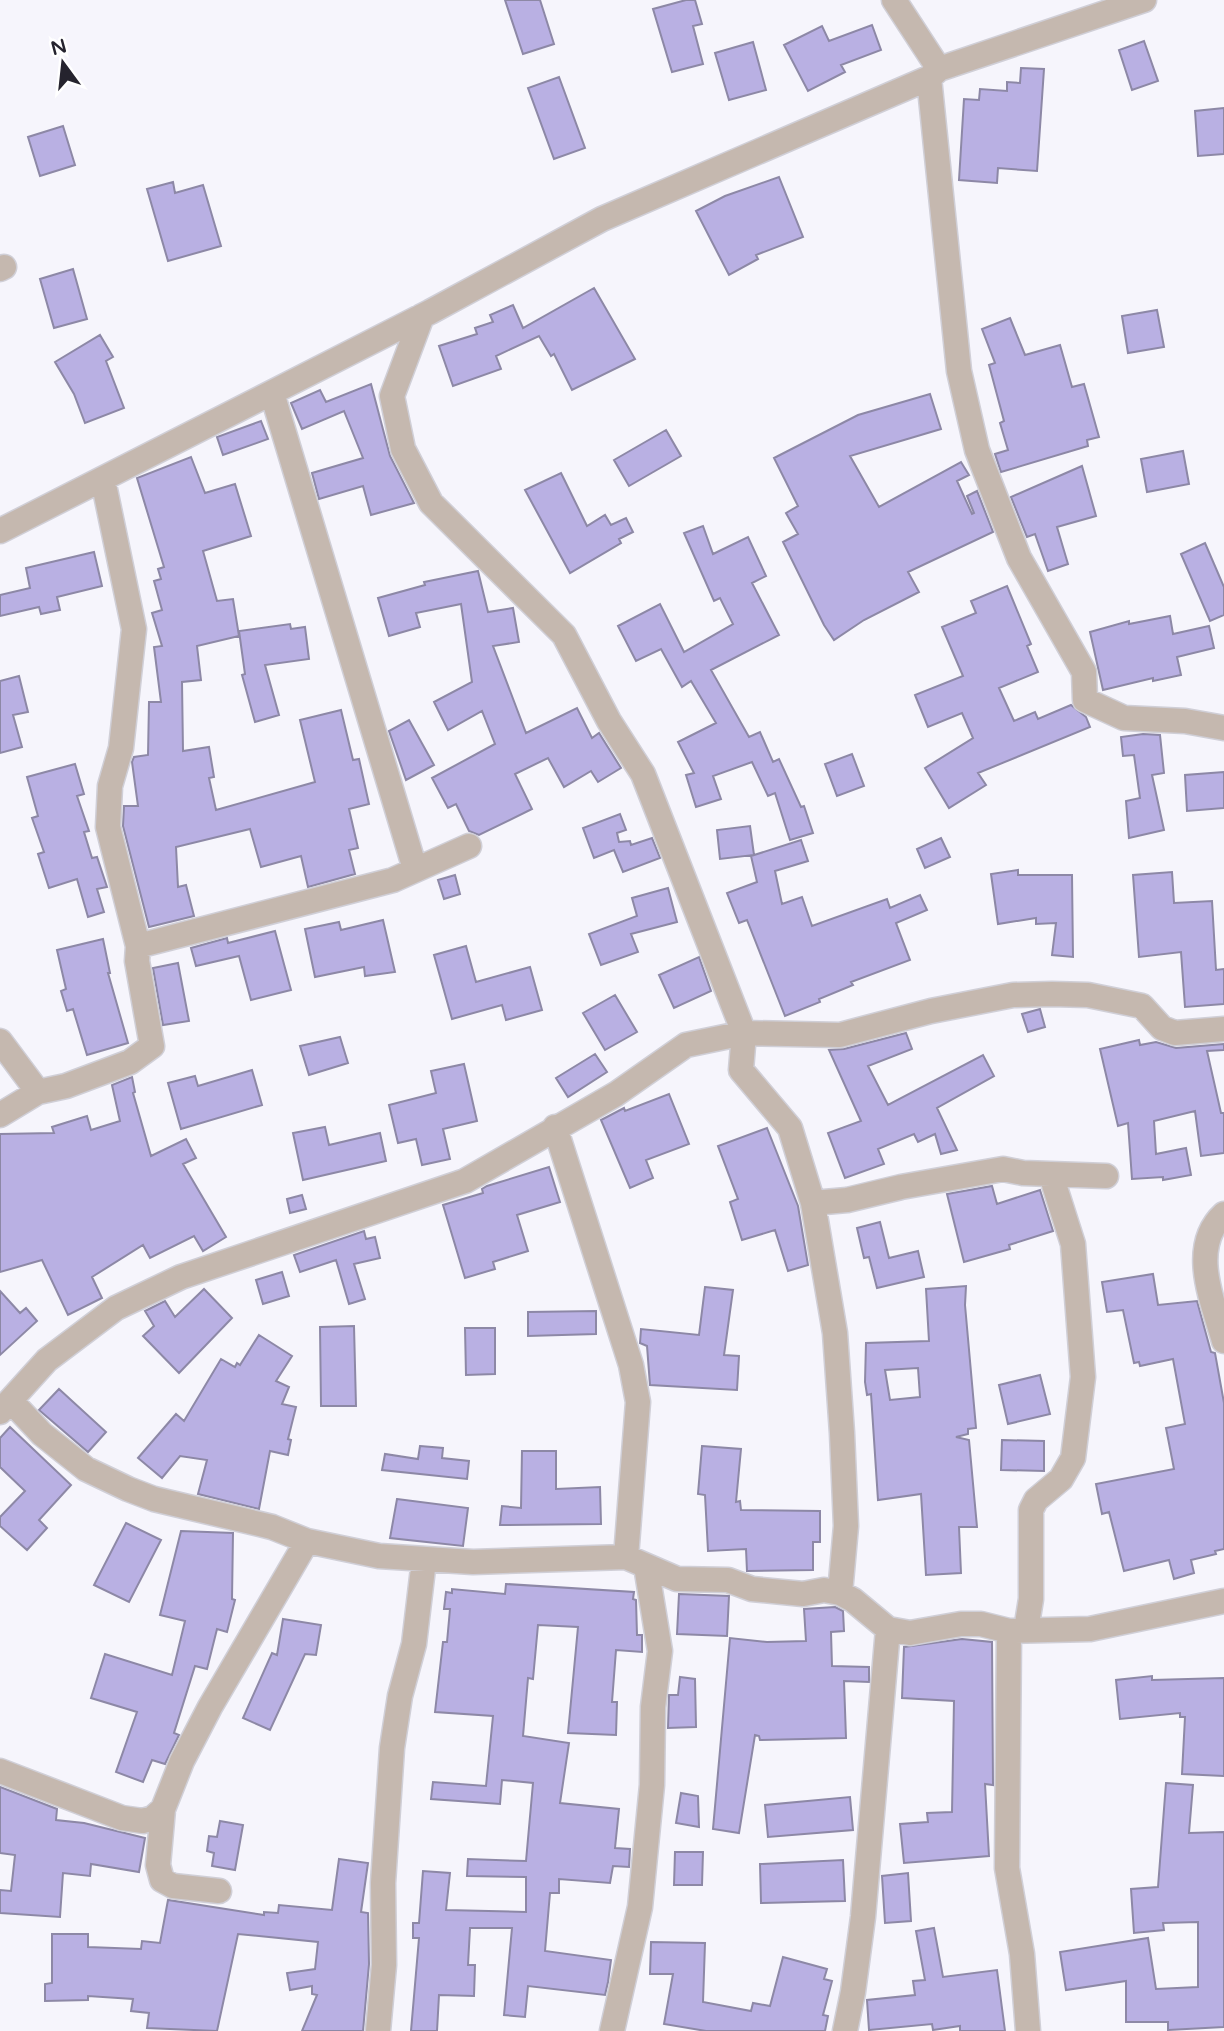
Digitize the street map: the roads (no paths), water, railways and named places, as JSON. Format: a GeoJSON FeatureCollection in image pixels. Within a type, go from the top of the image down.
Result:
{"type":"FeatureCollection","features":[{"type":"Feature","properties":{"kind":"street"},"geometry":{"type":"LineString","coordinates":[[894,0],[934,74],[959,371],[976,450],[1019,558],[1084,672],[1085,700],[1124,718],[1185,721],[1224,728]]}},
{"type":"Feature","properties":{"kind":"street"},"geometry":{"type":"LineString","coordinates":[[2,524],[103,480],[422,316],[602,219],[934,74],[1144,0]]}},
{"type":"Feature","properties":{"kind":"street"},"geometry":{"type":"LineString","coordinates":[[422,316],[392,396],[404,449],[431,503],[564,635],[609,721],[643,774],[744,1033],[741,1070],[790,1128],[813,1203],[835,1333],[846,1526],[840,1593]]}},
{"type":"Feature","properties":{"kind":"street"},"geometry":{"type":"LineString","coordinates":[[272,393],[415,869]]}},
{"type":"Feature","properties":{"kind":"street"},"geometry":{"type":"LineString","coordinates":[[0,1115],[38,1092],[130,1062],[152,1046],[137,961],[138,946],[108,827],[110,786],[121,748],[134,629],[103,480]]}},
{"type":"Feature","properties":{"kind":"street"},"geometry":{"type":"LineString","coordinates":[[138,946],[393,880],[469,846]]}},
{"type":"Feature","properties":{"kind":"street"},"geometry":{"type":"LineString","coordinates":[[1224,1029],[1175,1033],[1162,1028],[1142,1006],[1088,995],[1052,993],[1013,995],[931,1011],[840,1035],[744,1033],[686,1045],[616,1094],[570,1122],[555,1127],[443,1190],[416,1196],[181,1277],[116,1308],[47,1360],[18,1389],[6,1406],[86,1469],[154,1499],[272,1527],[307,1541],[379,1556],[424,1560],[636,1562],[677,1579],[728,1580],[752,1589],[803,1594],[824,1590],[840,1593],[853,1600],[888,1629],[910,1633],[981,1624],[1017,1631],[1090,1629],[1224,1601]]}},
{"type":"Feature","properties":{"kind":"street"},"geometry":{"type":"LineString","coordinates":[[0,1041],[38,1092]]}},
{"type":"Feature","properties":{"kind":"street"},"geometry":{"type":"LineString","coordinates":[[555,1127],[631,1365],[638,1402],[636,1562],[660,1651],[653,1707],[652,1785],[640,1907],[612,2031]]}},
{"type":"Feature","properties":{"kind":"street"},"geometry":{"type":"LineString","coordinates":[[813,1203],[847,1200],[901,1187],[1003,1169],[1051,1175],[1106,1176]]}},
{"type":"Feature","properties":{"kind":"street"},"geometry":{"type":"LineString","coordinates":[[1028,2031],[1022,1954],[1007,1868],[1017,1631],[1031,1599],[1031,1510],[1036,1500],[1061,1479],[1073,1458],[1083,1377],[1073,1244],[1051,1175]]}},
{"type":"Feature","properties":{"kind":"street"},"geometry":{"type":"LineString","coordinates":[[1224,1214],[1211,1230],[1205,1264],[1206,1282],[1224,1341]]}},
{"type":"Feature","properties":{"kind":"street"},"geometry":{"type":"LineString","coordinates":[[219,1891],[173,1886],[162,1880],[158,1865],[163,1809],[210,1707],[307,1541]]}},
{"type":"Feature","properties":{"kind":"street"},"geometry":{"type":"LineString","coordinates":[[378,2031],[384,1965],[383,1882],[393,1748],[400,1696],[414,1644],[424,1560]]}},
{"type":"Feature","properties":{"kind":"street"},"geometry":{"type":"LineString","coordinates":[[845,2031],[863,1917],[888,1629]]}},
{"type":"Feature","properties":{"kind":"street"},"geometry":{"type":"LineString","coordinates":[[0,1771],[122,1818],[143,1821],[153,1818],[163,1809]]}}]}
